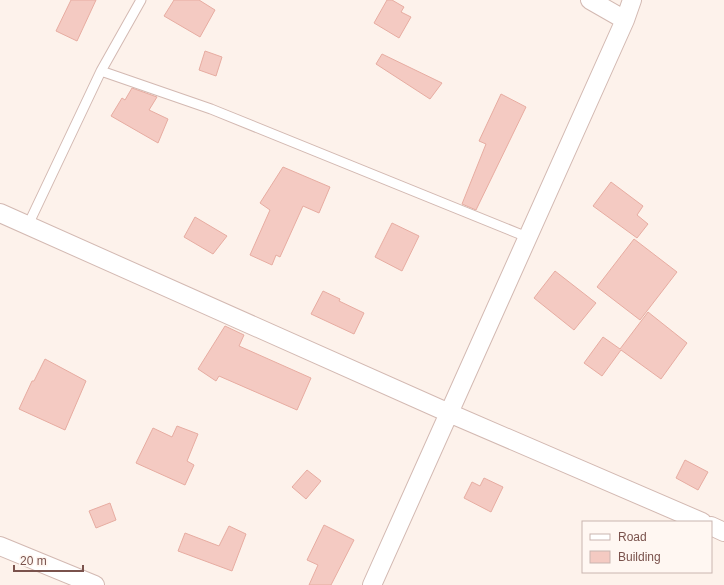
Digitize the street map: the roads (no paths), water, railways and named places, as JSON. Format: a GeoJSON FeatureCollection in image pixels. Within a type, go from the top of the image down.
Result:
{"type":"FeatureCollection","features":[{"type":"Feature","properties":{"kind":"street"},"geometry":{"type":"LineString","coordinates":[[590,0],[625,20]]}},
{"type":"Feature","properties":{"kind":"street"},"geometry":{"type":"LineString","coordinates":[[372,585],[625,20],[632,0]]}},
{"type":"Feature","properties":{"kind":"street"},"geometry":{"type":"LineString","coordinates":[[0,213],[449,413],[700,521]]}},
{"type":"Feature","properties":{"kind":"street"},"geometry":{"type":"LineString","coordinates":[[712,526],[724,532]]}},
{"type":"Feature","properties":{"kind":"street"},"geometry":{"type":"LineString","coordinates":[[0,546],[95,585]]}},
{"type":"Feature","properties":{"kind":"lane"},"geometry":{"type":"LineString","coordinates":[[28,225],[101,71],[141,0]]}},
{"type":"Feature","properties":{"kind":"lane"},"geometry":{"type":"LineString","coordinates":[[101,71],[211,109],[527,237]]}}]}
